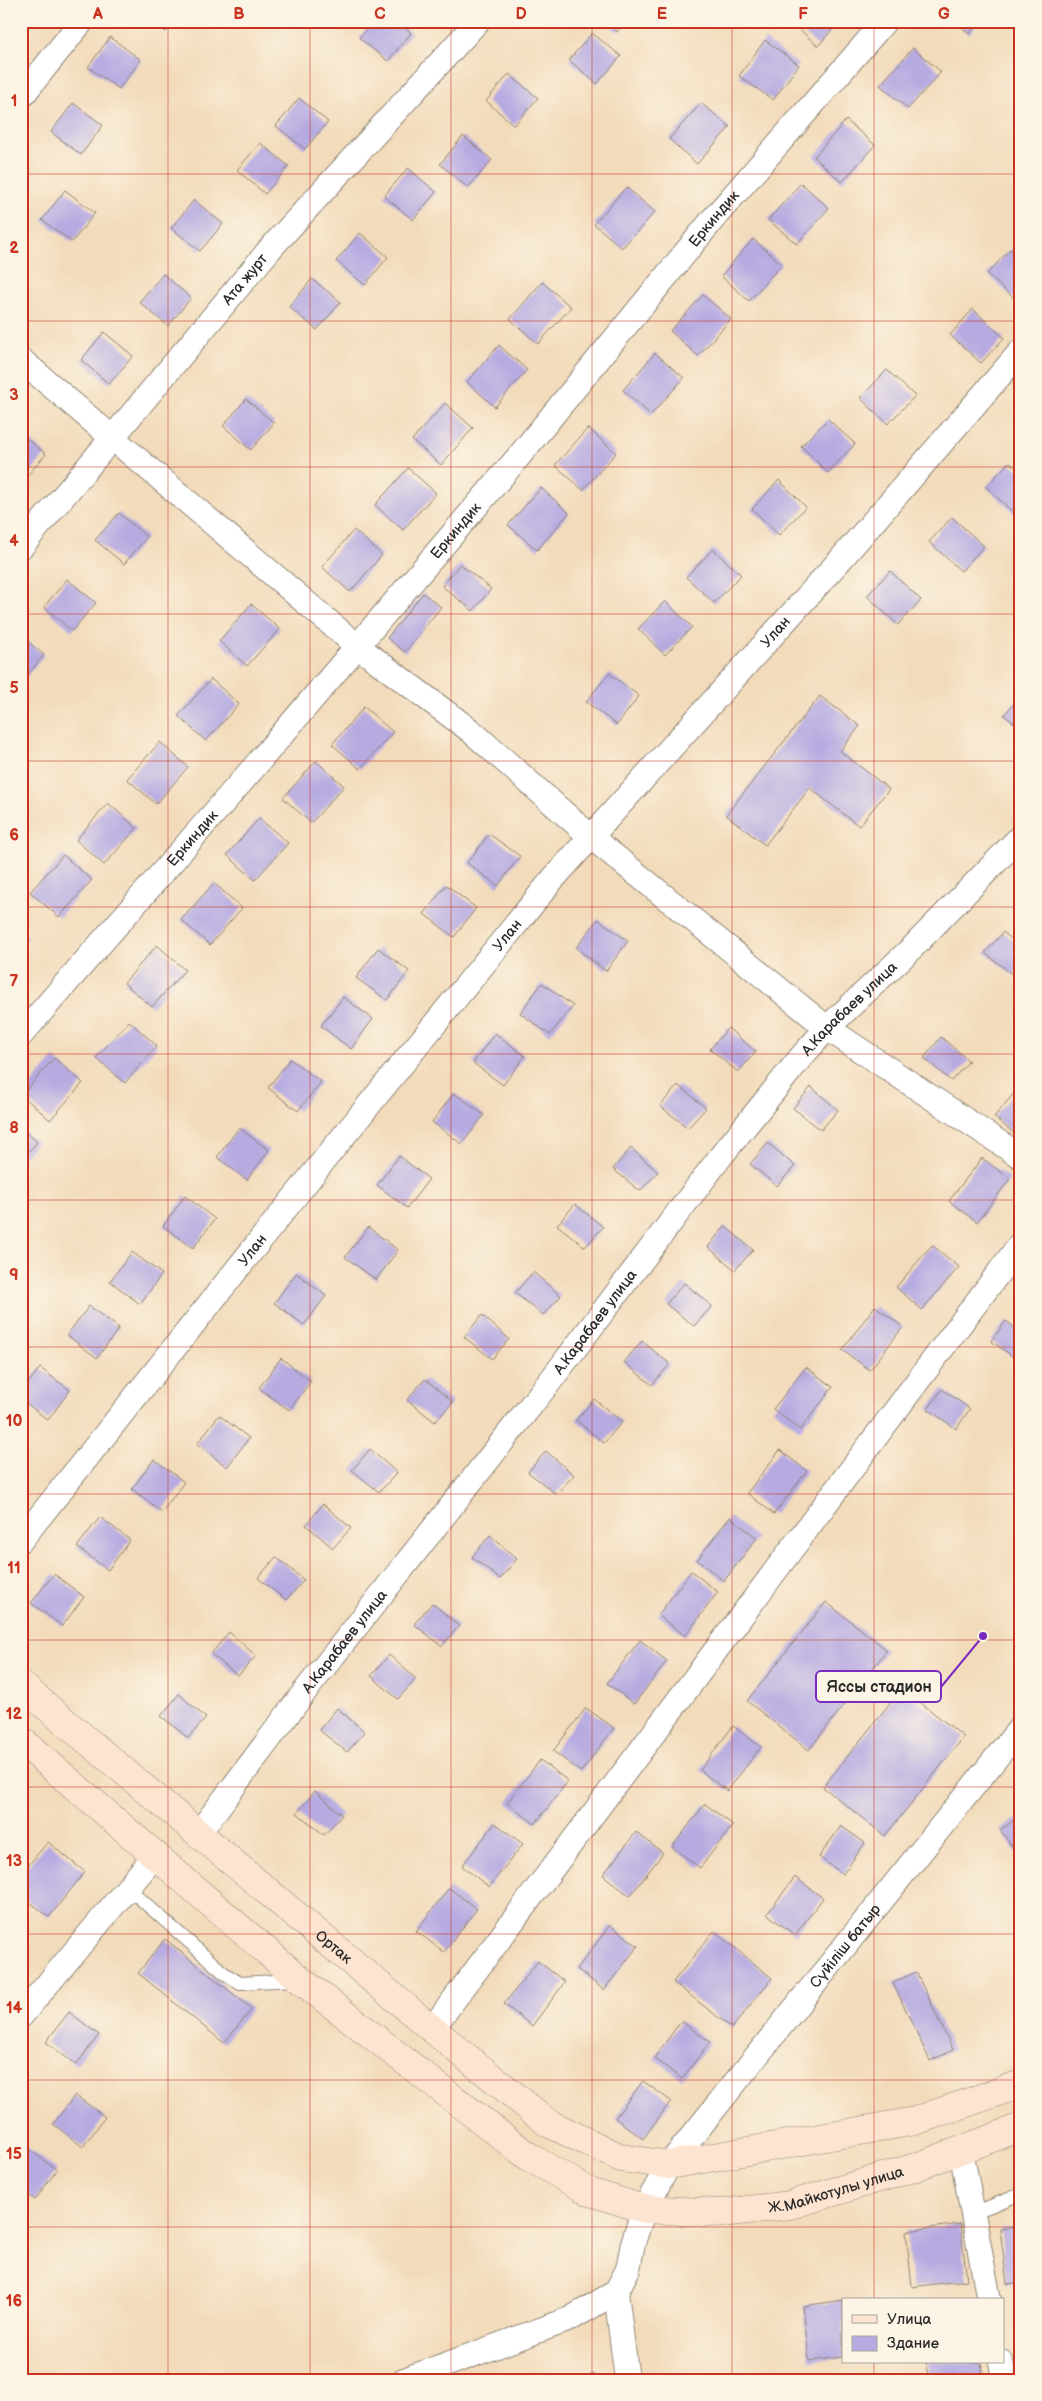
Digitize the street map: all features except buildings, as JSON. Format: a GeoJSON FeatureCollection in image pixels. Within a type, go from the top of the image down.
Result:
{"type":"FeatureCollection","features":[{"type":"Feature","properties":{"kind":"street"},"geometry":{"type":"LineString","coordinates":[[21,97],[82,21]]}},
{"type":"Feature","properties":{"kind":"street","name":"Ата журт"},"geometry":{"type":"LineString","coordinates":[[21,547],[270,249],[478,21]]}},
{"type":"Feature","properties":{"kind":"street","name":"Еркиндик"},"geometry":{"type":"LineString","coordinates":[[21,1035],[520,455],[713,218],[885,21]]}},
{"type":"Feature","properties":{"kind":"street","name":"Улан"},"geometry":{"type":"LineString","coordinates":[[21,1540],[335,1146],[552,880],[841,559],[1021,351]]}},
{"type":"Feature","properties":{"kind":"street"},"geometry":{"type":"LineString","coordinates":[[21,360],[112,439],[234,539],[357,646],[471,731],[591,838],[827,1028],[1021,1157]]}},
{"type":"Feature","properties":{"kind":"street","name":"А.Карабаев улица"},"geometry":{"type":"LineString","coordinates":[[198,1834],[306,1690],[544,1388],[721,1156],[827,1028],[910,950],[1021,836]]}},
{"type":"Feature","properties":{"kind":"street"},"geometry":{"type":"LineString","coordinates":[[432,2029],[1021,1243]]}},
{"type":"Feature","properties":{"kind":"street","name":"Ортак"},"geometry":{"type":"LineString","coordinates":[[21,1685],[432,2029],[548,2122],[621,2158],[669,2165]]}},
{"type":"Feature","properties":{"kind":"street","name":"Сүйіліш батыр"},"geometry":{"type":"LineString","coordinates":[[616,2292],[628,2269],[632,2243],[644,2209],[669,2165],[1021,1727]]}},
{"type":"Feature","properties":{"kind":"street"},"geometry":{"type":"LineString","coordinates":[[21,1740],[156,1854],[299,1979],[529,2158],[590,2192],[644,2209]]}},
{"type":"Feature","properties":{"kind":"street"},"geometry":{"type":"LineString","coordinates":[[21,2016],[156,1854]]}},
{"type":"Feature","properties":{"kind":"street"},"geometry":{"type":"LineString","coordinates":[[669,2165],[915,2121],[1021,2084]]}},
{"type":"Feature","properties":{"kind":"street","name":"Ж.Майкотулы улица"},"geometry":{"type":"LineString","coordinates":[[644,2209],[722,2213],[790,2205],[916,2168],[1021,2128]]}},
{"type":"Feature","properties":{"kind":"street"},"geometry":{"type":"LineString","coordinates":[[961,2150],[989,2298]]}},
{"type":"Feature","properties":{"kind":"street"},"geometry":{"type":"LineString","coordinates":[[404,2380],[570,2319],[616,2292],[627,2380]]}},
{"type":"Feature","properties":{"kind":"street"},"geometry":{"type":"LineString","coordinates":[[1000,2364],[1004,2380]]}},
{"type":"Feature","properties":{"kind":"lane"},"geometry":{"type":"LineString","coordinates":[[128,1888],[224,1973],[240,1983],[299,1979]]}},
{"type":"Feature","properties":{"kind":"lane"},"geometry":{"type":"LineString","coordinates":[[973,2213],[1021,2194]]}},
{"type":"Feature","properties":{"kind":"place","name":"Яссы стадион"},"geometry":{"type":"Point","coordinates":[983,1636]}}]}
